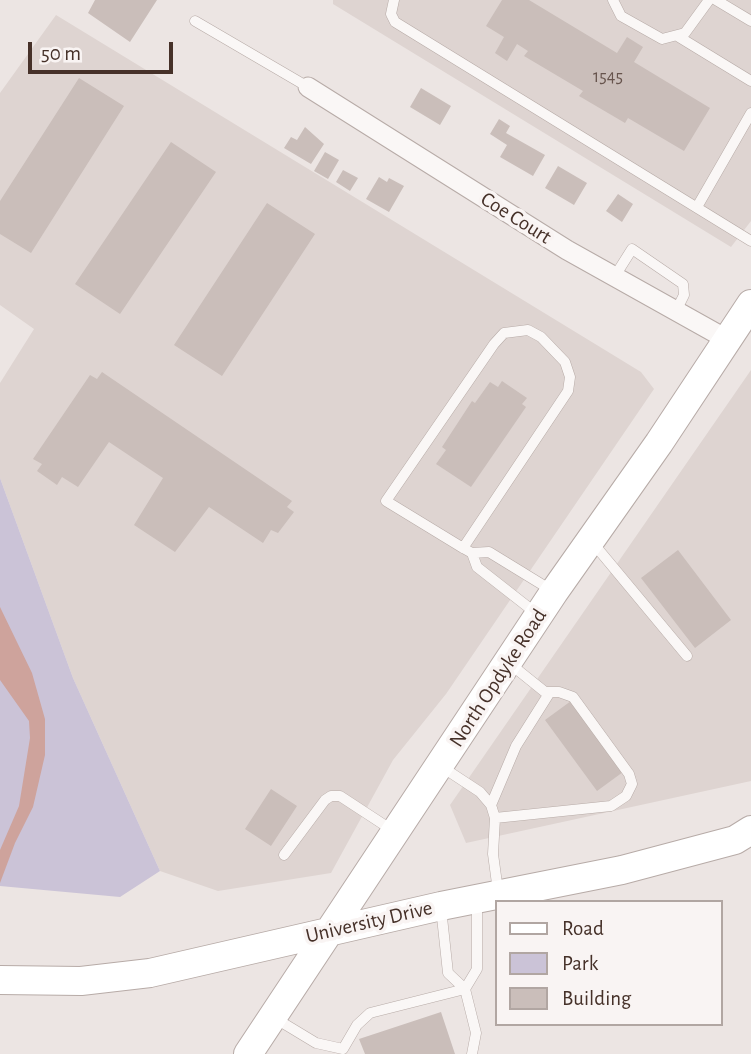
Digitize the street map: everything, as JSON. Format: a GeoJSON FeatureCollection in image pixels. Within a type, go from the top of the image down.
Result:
{"type":"FeatureCollection","features":[{"type":"Feature","properties":{"kind":"main road","name":"North Opdyke Road"},"geometry":{"type":"LineString","coordinates":[[248,1054],[554,592],[751,304]]}},
{"type":"Feature","properties":{"kind":"main road","name":"University Drive"},"geometry":{"type":"LineString","coordinates":[[0,980],[81,981],[149,973],[441,906],[622,870],[746,837]]}},
{"type":"Feature","properties":{"kind":"street","name":"Coe Court"},"geometry":{"type":"LineString","coordinates":[[308,88],[614,276],[728,340]]}},
{"type":"Feature","properties":{"kind":"lane"},"geometry":{"type":"LineString","coordinates":[[394,0],[391,14],[395,22],[751,240]]}},
{"type":"Feature","properties":{"kind":"lane"},"geometry":{"type":"LineString","coordinates":[[679,37],[709,0]]}},
{"type":"Feature","properties":{"kind":"lane"},"geometry":{"type":"LineString","coordinates":[[716,0],[751,21]]}},
{"type":"Feature","properties":{"kind":"lane"},"geometry":{"type":"LineString","coordinates":[[613,1],[621,16],[653,36],[662,39],[679,37],[751,81]]}},
{"type":"Feature","properties":{"kind":"lane"},"geometry":{"type":"LineString","coordinates":[[195,21],[308,88]]}},
{"type":"Feature","properties":{"kind":"lane"},"geometry":{"type":"LineString","coordinates":[[697,207],[751,113]]}},
{"type":"Feature","properties":{"kind":"lane"},"geometry":{"type":"LineString","coordinates":[[614,276],[632,249],[683,284],[684,295],[676,311]]}},
{"type":"Feature","properties":{"kind":"lane"},"geometry":{"type":"LineString","coordinates":[[468,550],[568,391],[570,377],[565,362],[541,337],[528,330],[514,330],[494,344],[386,501],[468,550],[489,552],[554,592]]}},
{"type":"Feature","properties":{"kind":"lane"},"geometry":{"type":"LineString","coordinates":[[590,540],[687,656]]}},
{"type":"Feature","properties":{"kind":"lane"},"geometry":{"type":"LineString","coordinates":[[468,550],[477,568],[539,616]]}},
{"type":"Feature","properties":{"kind":"lane"},"geometry":{"type":"LineString","coordinates":[[495,818],[611,806],[620,802],[630,791],[632,784],[629,775],[578,703],[566,694],[550,692],[533,684],[509,663]]}},
{"type":"Feature","properties":{"kind":"lane"},"geometry":{"type":"LineString","coordinates":[[491,805],[516,746],[550,692]]}},
{"type":"Feature","properties":{"kind":"lane"},"geometry":{"type":"LineString","coordinates":[[273,1017],[316,1043],[344,1051],[357,1025],[370,1013],[466,989],[477,969],[488,897],[495,818],[491,805],[480,792],[440,766]]}},
{"type":"Feature","properties":{"kind":"lane"},"geometry":{"type":"LineString","coordinates":[[284,855],[325,800],[331,796],[340,796],[395,832]]}},
{"type":"Feature","properties":{"kind":"lane"},"geometry":{"type":"LineString","coordinates":[[441,906],[448,973],[466,989],[476,1033],[472,1054]]}},
{"type":"Feature","properties":{"kind":"shaded area"},"geometry":{"type":"Polygon","coordinates":[[[333,0],[751,0],[751,221],[731,247],[333,4],[333,0]]]}},
{"type":"Feature","properties":{"kind":"shaded area"},"geometry":{"type":"Polygon","coordinates":[[[56,15],[641,372],[654,389],[446,694],[393,760],[331,873],[218,891],[160,871],[73,678],[0,478],[0,383],[34,329],[0,305],[0,93],[56,15]]]}},
{"type":"Feature","properties":{"kind":"shaded area"},"geometry":{"type":"Polygon","coordinates":[[[751,370],[751,781],[466,843],[450,805],[751,370]]]}},
{"type":"Feature","properties":{"kind":"shaded area"},"geometry":{"type":"Polygon","coordinates":[[[0,607],[32,673],[45,719],[45,755],[33,807],[15,843],[0,883],[0,850],[19,806],[30,738],[29,721],[0,680],[0,607]]]}},
{"type":"Feature","properties":{"kind":"green space"},"geometry":{"type":"Polygon","coordinates":[[[0,478],[73,678],[160,871],[120,897],[0,886],[0,478]]]}},
{"type":"Feature","properties":{"kind":"building"},"geometry":{"type":"Polygon","coordinates":[[[95,0],[157,0],[130,42],[88,13],[95,0]]]}},
{"type":"Feature","properties":{"kind":"building"},"geometry":{"type":"Polygon","coordinates":[[[502,0],[529,0],[617,53],[627,37],[643,47],[634,62],[710,108],[684,151],[628,118],[625,123],[579,96],[583,91],[524,56],[528,51],[517,44],[507,61],[495,53],[504,37],[486,26],[502,0]]]}},
{"type":"Feature","properties":{"kind":"building"},"geometry":{"type":"Polygon","coordinates":[[[79,78],[124,106],[31,253],[0,234],[0,201],[79,78]]]}},
{"type":"Feature","properties":{"kind":"building"},"geometry":{"type":"Polygon","coordinates":[[[421,88],[451,106],[440,125],[410,107],[421,88]]]}},
{"type":"Feature","properties":{"kind":"building"},"geometry":{"type":"Polygon","coordinates":[[[499,119],[510,126],[506,133],[545,155],[533,176],[500,157],[507,145],[490,134],[499,119]]]}},
{"type":"Feature","properties":{"kind":"building"},"geometry":{"type":"Polygon","coordinates":[[[305,127],[324,144],[311,164],[284,148],[291,137],[297,140],[305,127]]]}},
{"type":"Feature","properties":{"kind":"building"},"geometry":{"type":"Polygon","coordinates":[[[171,142],[216,172],[120,314],[75,284],[171,142]]]}},
{"type":"Feature","properties":{"kind":"building"},"geometry":{"type":"Polygon","coordinates":[[[325,152],[339,160],[328,179],[314,171],[325,152]]]}},
{"type":"Feature","properties":{"kind":"building"},"geometry":{"type":"Polygon","coordinates":[[[558,166],[587,183],[574,205],[545,188],[558,166]]]}},
{"type":"Feature","properties":{"kind":"building"},"geometry":{"type":"Polygon","coordinates":[[[343,170],[358,178],[350,191],[336,182],[343,170]]]}},
{"type":"Feature","properties":{"kind":"building"},"geometry":{"type":"Polygon","coordinates":[[[379,177],[387,182],[389,178],[404,186],[389,212],[366,199],[379,177]]]}},
{"type":"Feature","properties":{"kind":"building"},"geometry":{"type":"Polygon","coordinates":[[[618,194],[633,204],[622,222],[606,211],[618,194]]]}},
{"type":"Feature","properties":{"kind":"building"},"geometry":{"type":"Polygon","coordinates":[[[267,203],[315,234],[222,376],[174,345],[267,203]]]}},
{"type":"Feature","properties":{"kind":"building"},"geometry":{"type":"Polygon","coordinates":[[[102,372],[292,501],[287,507],[294,512],[278,533],[271,530],[263,543],[209,507],[175,552],[134,525],[163,478],[109,442],[78,487],[62,477],[57,485],[37,471],[42,464],[33,459],[90,375],[97,379],[102,372]]]}},
{"type":"Feature","properties":{"kind":"building"},"geometry":{"type":"Polygon","coordinates":[[[502,381],[527,398],[522,404],[526,407],[471,487],[436,464],[446,450],[442,447],[472,401],[475,403],[490,382],[498,387],[502,381]]]}},
{"type":"Feature","properties":{"kind":"building"},"geometry":{"type":"Polygon","coordinates":[[[678,550],[731,620],[695,648],[641,578],[678,550]]]}},
{"type":"Feature","properties":{"kind":"building"},"geometry":{"type":"Polygon","coordinates":[[[571,701],[623,772],[597,791],[545,720],[571,701]]]}},
{"type":"Feature","properties":{"kind":"building"},"geometry":{"type":"Polygon","coordinates":[[[271,789],[297,806],[271,846],[245,829],[271,789]]]}},
{"type":"Feature","properties":{"kind":"building"},"geometry":{"type":"Polygon","coordinates":[[[441,1012],[455,1054],[365,1054],[359,1039],[441,1012]]]}}]}
